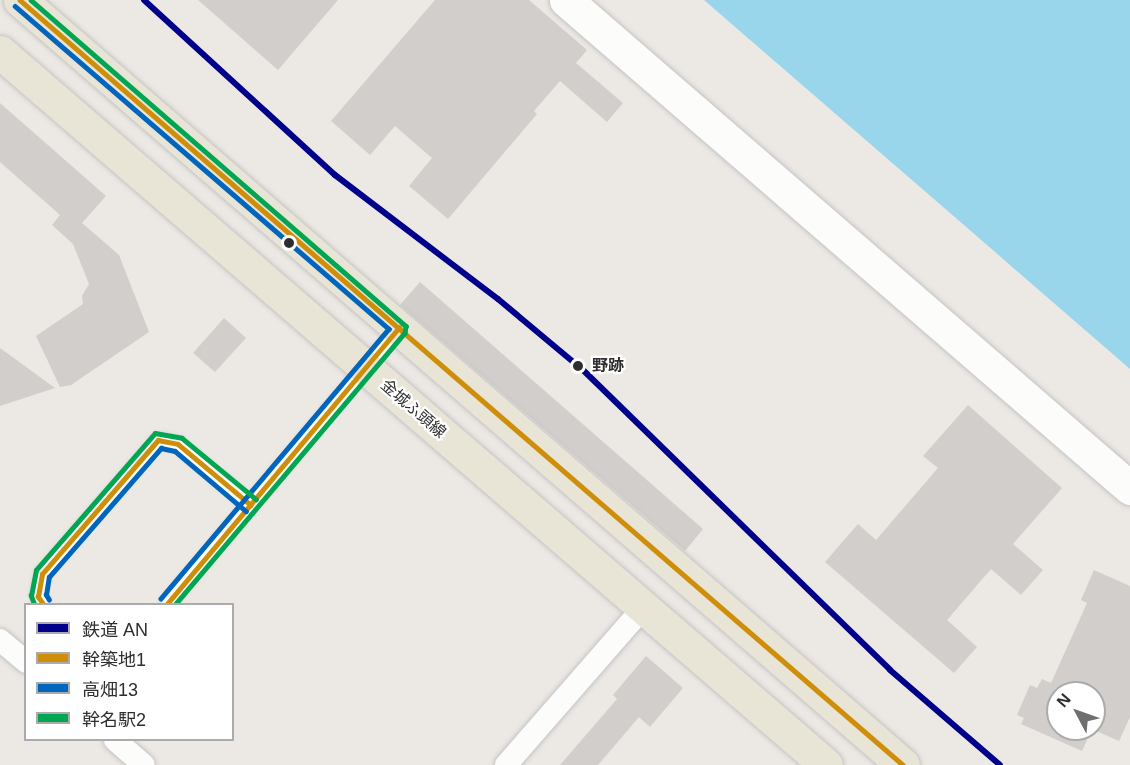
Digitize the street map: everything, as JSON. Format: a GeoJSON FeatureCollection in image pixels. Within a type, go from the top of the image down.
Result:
{"type":"FeatureCollection","features":[{"type":"Feature","properties":{"kind":"main road"},"geometry":{"type":"LineString","coordinates":[[20,0],[903,765]]}},
{"type":"Feature","properties":{"kind":"main road","name":"金城ふ頭線"},"geometry":{"type":"LineString","coordinates":[[0,52],[826,765]]}},
{"type":"Feature","properties":{"kind":"street"},"geometry":{"type":"LineString","coordinates":[[566,0],[1130,488]]}},
{"type":"Feature","properties":{"kind":"street"},"geometry":{"type":"LineString","coordinates":[[507,765],[643,608]]}},
{"type":"Feature","properties":{"kind":"street"},"geometry":{"type":"LineString","coordinates":[[0,640],[24,660]]}},
{"type":"Feature","properties":{"kind":"street"},"geometry":{"type":"LineString","coordinates":[[116,741],[144,765]]}},
{"type":"Feature","properties":{"kind":"lane"},"geometry":{"type":"LineString","coordinates":[[168,603],[399,328]]}},
{"type":"Feature","properties":{"kind":"lane"},"geometry":{"type":"LineString","coordinates":[[42,603],[38,597],[42,574],[158,440],[178,444],[251,505]]}},
{"type":"Feature","properties":{"kind":"water"},"geometry":{"type":"Polygon","coordinates":[[[704,0],[1130,0],[1130,369],[972,232],[704,0]]]}},
{"type":"Feature","properties":{"kind":"building"},"geometry":{"type":"Polygon","coordinates":[[[198,0],[338,0],[278,70],[198,0]]]}},
{"type":"Feature","properties":{"kind":"building"},"geometry":{"type":"Polygon","coordinates":[[[435,0],[529,0],[587,50],[576,63],[623,103],[607,122],[560,81],[534,111],[537,114],[448,219],[409,186],[432,158],[395,126],[370,155],[331,121],[435,0]]]}},
{"type":"Feature","properties":{"kind":"building"},"geometry":{"type":"Polygon","coordinates":[[[0,103],[106,196],[82,223],[119,255],[149,332],[71,385],[60,387],[36,336],[83,304],[82,296],[89,284],[73,244],[52,225],[60,215],[0,162],[0,103]]]}},
{"type":"Feature","properties":{"kind":"building"},"geometry":{"type":"Polygon","coordinates":[[[420,282],[703,529],[685,551],[400,305],[420,282]]]}},
{"type":"Feature","properties":{"kind":"building"},"geometry":{"type":"Polygon","coordinates":[[[224,318],[246,338],[215,372],[193,353],[224,318]]]}},
{"type":"Feature","properties":{"kind":"building"},"geometry":{"type":"Polygon","coordinates":[[[0,348],[55,388],[0,406],[0,348]]]}},
{"type":"Feature","properties":{"kind":"building"},"geometry":{"type":"Polygon","coordinates":[[[968,405],[1062,488],[1013,544],[1043,570],[1021,595],[991,569],[947,620],[977,647],[954,673],[825,562],[858,524],[876,540],[938,468],[923,456],[968,405]]]}},
{"type":"Feature","properties":{"kind":"building"},"geometry":{"type":"Polygon","coordinates":[[[1094,570],[1130,586],[1130,717],[1119,741],[1106,735],[1106,681],[1052,681],[1087,603],[1081,600],[1094,570]]]}},
{"type":"Feature","properties":{"kind":"building"},"geometry":{"type":"Polygon","coordinates":[[[646,656],[683,688],[650,727],[639,717],[598,765],[560,765],[617,699],[613,695],[646,656]]]}},
{"type":"Feature","properties":{"kind":"building"},"geometry":{"type":"Polygon","coordinates":[[[1042,679],[1046,681],[1046,735],[1021,724],[1024,718],[1017,715],[1030,685],[1037,688],[1042,679]]]}},
{"type":"Feature","properties":{"kind":"building"},"geometry":{"type":"Polygon","coordinates":[[[1059,741],[1087,741],[1082,751],[1059,741]]]}},
{"type":"Feature","properties":{"kind":"rail line","name":"AN"},"geometry":{"type":"LineString","coordinates":[[144,0],[335,175],[498,299],[583,370],[890,670],[1000,765]]}},
{"type":"Feature","properties":{"kind":"transit line","name":"幹築地1"},"geometry":{"type":"LineString","coordinates":[[20,0],[903,765]]}},
{"type":"Feature","properties":{"kind":"transit line","name":"幹名駅2"},"geometry":{"type":"LineString","coordinates":[[31,0],[406,326],[405,333],[177,603]]}},
{"type":"Feature","properties":{"kind":"transit line","name":"高畑13"},"geometry":{"type":"LineString","coordinates":[[15,6],[389,329],[161,599]]}},
{"type":"Feature","properties":{"kind":"transit line","name":"幹築地1"},"geometry":{"type":"LineString","coordinates":[[168,603],[399,328]]}},
{"type":"Feature","properties":{"kind":"transit line","name":"幹名駅2"},"geometry":{"type":"LineString","coordinates":[[34,603],[31,596],[36,570],[155,433],[182,438],[256,499]]}},
{"type":"Feature","properties":{"kind":"transit line","name":"幹築地1"},"geometry":{"type":"LineString","coordinates":[[42,603],[38,597],[42,574],[158,440],[178,444],[251,505]]}},
{"type":"Feature","properties":{"kind":"transit line","name":"高畑13"},"geometry":{"type":"LineString","coordinates":[[49,600],[46,595],[49,577],[161,448],[175,451],[246,511]]}},
{"type":"Feature","properties":{"kind":"place","name":"野跡"},"geometry":{"type":"Point","coordinates":[578,366]}}]}
